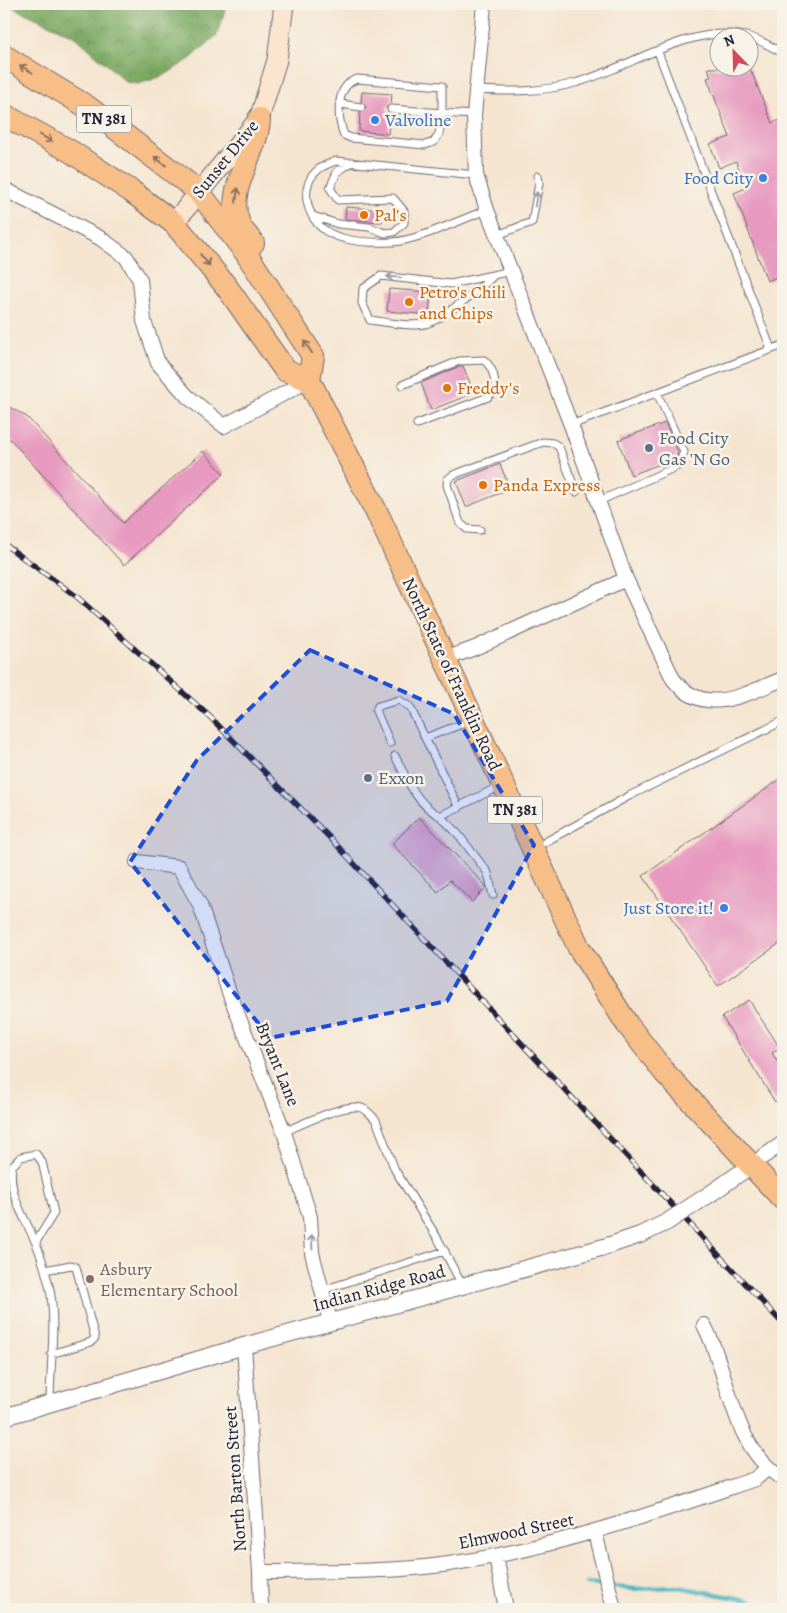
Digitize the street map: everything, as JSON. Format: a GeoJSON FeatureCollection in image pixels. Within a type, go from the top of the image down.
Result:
{"type":"FeatureCollection","features":[{"type":"Feature","properties":{"kind":"highway","name":"TN 381"},"geometry":{"type":"LineString","coordinates":[[4,56],[89,108],[198,191],[246,253],[314,356],[309,380],[285,370],[226,286],[174,223],[131,191],[70,151],[4,115]]}},
{"type":"Feature","properties":{"kind":"highway"},"geometry":{"type":"LineString","coordinates":[[259,119],[259,133],[238,188],[236,207],[239,224],[268,262],[289,318]]}},
{"type":"Feature","properties":{"kind":"highway","name":"North State of Franklin Road"},"geometry":{"type":"LineString","coordinates":[[309,380],[379,517],[579,948],[627,1024],[665,1073],[750,1166],[783,1199]]}},
{"type":"Feature","properties":{"kind":"main road","name":"Sunset Drive"},"geometry":{"type":"LineString","coordinates":[[174,223],[198,191],[259,119],[277,60],[284,4]]}},
{"type":"Feature","properties":{"kind":"street"},"geometry":{"type":"LineString","coordinates":[[484,4],[478,90],[474,115],[476,174],[487,210],[571,425],[626,579],[673,679],[682,690],[694,698],[713,702],[740,696],[783,680]]}},
{"type":"Feature","properties":{"kind":"street"},"geometry":{"type":"LineString","coordinates":[[4,190],[100,238],[126,257],[140,280],[144,321],[158,363],[187,396],[224,426],[309,380]]}},
{"type":"Feature","properties":{"kind":"street"},"geometry":{"type":"LineString","coordinates":[[445,659],[475,648],[626,579]]}},
{"type":"Feature","properties":{"kind":"street","name":"Bryant Lane"},"geometry":{"type":"LineString","coordinates":[[137,862],[179,867],[200,905],[230,996],[284,1132],[310,1217],[312,1253],[330,1321]]}},
{"type":"Feature","properties":{"kind":"street"},"geometry":{"type":"LineString","coordinates":[[750,1166],[783,1143]]}},
{"type":"Feature","properties":{"kind":"street","name":"Indian Ridge Road"},"geometry":{"type":"LineString","coordinates":[[4,1417],[330,1321],[604,1247],[640,1235],[667,1222],[750,1166]]}},
{"type":"Feature","properties":{"kind":"street"},"geometry":{"type":"LineString","coordinates":[[704,1325],[713,1342],[742,1431],[767,1469],[783,1479]]}},
{"type":"Feature","properties":{"kind":"street","name":"North Barton Street"},"geometry":{"type":"LineString","coordinates":[[244,1346],[261,1609]]}},
{"type":"Feature","properties":{"kind":"street","name":"Elmwood Street"},"geometry":{"type":"LineString","coordinates":[[260,1572],[399,1569],[496,1556],[595,1533],[755,1479],[767,1469]]}},
{"type":"Feature","properties":{"kind":"street"},"geometry":{"type":"LineString","coordinates":[[595,1533],[614,1609]]}},
{"type":"Feature","properties":{"kind":"street"},"geometry":{"type":"LineString","coordinates":[[496,1556],[506,1609]]}},
{"type":"Feature","properties":{"kind":"lane"},"geometry":{"type":"LineString","coordinates":[[478,90],[536,92],[576,82],[694,38],[717,34],[750,37],[783,54]]}},
{"type":"Feature","properties":{"kind":"lane"},"geometry":{"type":"LineString","coordinates":[[658,52],[771,349]]}},
{"type":"Feature","properties":{"kind":"lane"},"geometry":{"type":"LineString","coordinates":[[357,79],[442,86],[442,113],[439,134],[434,142],[426,144],[351,138],[344,135],[339,123],[342,91],[348,82],[357,79]]}},
{"type":"Feature","properties":{"kind":"lane"},"geometry":{"type":"LineString","coordinates":[[341,104],[361,107]]}},
{"type":"Feature","properties":{"kind":"lane"},"geometry":{"type":"LineString","coordinates":[[391,108],[474,115]]}},
{"type":"Feature","properties":{"kind":"lane"},"geometry":{"type":"LineString","coordinates":[[476,174],[336,161],[318,169],[308,183],[306,200],[312,216],[326,231],[348,240],[393,242],[487,210]]}},
{"type":"Feature","properties":{"kind":"lane"},"geometry":{"type":"LineString","coordinates":[[312,216],[338,224],[369,227],[385,233],[394,232],[404,223],[404,211],[393,198],[338,200],[330,188],[336,172],[352,161]]}},
{"type":"Feature","properties":{"kind":"lane"},"geometry":{"type":"LineString","coordinates":[[497,235],[532,222],[539,183],[538,176]]}},
{"type":"Feature","properties":{"kind":"lane"},"geometry":{"type":"LineString","coordinates":[[494,274],[483,287],[426,324],[395,324],[370,320],[362,303],[363,289],[381,276],[452,284],[494,274],[511,271]]}},
{"type":"Feature","properties":{"kind":"lane"},"geometry":{"type":"LineString","coordinates":[[571,425],[783,345]]}},
{"type":"Feature","properties":{"kind":"lane"},"geometry":{"type":"LineString","coordinates":[[402,385],[459,361],[484,360],[493,372],[495,389],[488,396],[417,424]]}},
{"type":"Feature","properties":{"kind":"lane"},"geometry":{"type":"LineString","coordinates":[[597,502],[678,466],[684,452],[657,393]]}},
{"type":"Feature","properties":{"kind":"lane"},"geometry":{"type":"LineString","coordinates":[[480,530],[467,529],[460,523],[447,485],[448,479],[453,475],[543,442],[553,443],[559,447],[576,492]]}},
{"type":"Feature","properties":{"kind":"lane"},"geometry":{"type":"LineString","coordinates":[[390,743],[376,711],[378,706],[389,701],[398,700],[410,707],[460,808]]}},
{"type":"Feature","properties":{"kind":"lane"},"geometry":{"type":"LineString","coordinates":[[425,738],[473,720]]}},
{"type":"Feature","properties":{"kind":"lane"},"geometry":{"type":"LineString","coordinates":[[533,849],[628,796],[783,721]]}},
{"type":"Feature","properties":{"kind":"lane"},"geometry":{"type":"LineString","coordinates":[[395,756],[414,792],[426,809],[440,816],[458,834],[488,873],[494,895]]}},
{"type":"Feature","properties":{"kind":"lane"},"geometry":{"type":"LineString","coordinates":[[440,816],[460,808],[504,785]]}},
{"type":"Feature","properties":{"kind":"lane"},"geometry":{"type":"LineString","coordinates":[[284,1132],[306,1122],[355,1107],[364,1108],[376,1120],[395,1170],[445,1251],[462,1286]]}},
{"type":"Feature","properties":{"kind":"lane"},"geometry":{"type":"LineString","coordinates":[[36,1242],[54,1213],[42,1162],[36,1154],[22,1157],[17,1161],[12,1166],[10,1178],[18,1205],[36,1242],[50,1286],[50,1403]]}},
{"type":"Feature","properties":{"kind":"lane"},"geometry":{"type":"LineString","coordinates":[[323,1290],[445,1251]]}},
{"type":"Feature","properties":{"kind":"lane"},"geometry":{"type":"LineString","coordinates":[[45,1270],[71,1265],[76,1268],[95,1338],[91,1342],[51,1354]]}},
{"type":"Feature","properties":{"kind":"highlighted area"},"geometry":{"type":"Polygon","coordinates":[[[310,650],[454,714],[534,845],[447,1001],[270,1038],[130,862],[197,760],[310,650]]]}},
{"type":"Feature","properties":{"kind":"green space"},"geometry":{"type":"Polygon","coordinates":[[[6,4],[227,4],[217,35],[190,59],[163,76],[138,84],[126,82],[76,37],[6,4]]]}},
{"type":"Feature","properties":{"kind":"building","name":"Food City"},"geometry":{"type":"Polygon","coordinates":[[[707,78],[754,78],[772,123],[783,119],[783,275],[767,281],[734,193],[746,188],[736,161],[719,168],[710,144],[730,137],[707,78]]]}},
{"type":"Feature","properties":{"kind":"building","name":"Valvoline"},"geometry":{"type":"Polygon","coordinates":[[[362,92],[392,94],[391,104],[386,108],[390,114],[388,134],[359,131],[360,112],[366,107],[361,102],[362,92]]]}},
{"type":"Feature","properties":{"kind":"building","name":"Pal's"},"geometry":{"type":"Polygon","coordinates":[[[346,207],[383,210],[382,222],[345,219],[346,207]]]}},
{"type":"Feature","properties":{"kind":"building","name":"Petro's Chili and Chips"},"geometry":{"type":"Polygon","coordinates":[[[389,289],[431,292],[429,315],[387,311],[389,289]]]}},
{"type":"Feature","properties":{"kind":"building","name":"Freddy's"},"geometry":{"type":"Polygon","coordinates":[[[463,366],[474,393],[431,410],[421,383],[463,366]]]}},
{"type":"Feature","properties":{"kind":"building"},"geometry":{"type":"Polygon","coordinates":[[[4,404],[27,417],[123,523],[203,451],[224,474],[124,565],[11,440],[4,436],[4,404]]]}},
{"type":"Feature","properties":{"kind":"building","name":"Food City Gas 'N Go"},"geometry":{"type":"Polygon","coordinates":[[[665,423],[678,452],[676,458],[631,475],[618,440],[665,423]]]}},
{"type":"Feature","properties":{"kind":"building","name":"Panda Express"},"geometry":{"type":"Polygon","coordinates":[[[500,464],[510,489],[466,507],[456,481],[500,464]]]}},
{"type":"Feature","properties":{"kind":"building","name":"Just Store it!"},"geometry":{"type":"Polygon","coordinates":[[[783,777],[783,941],[718,986],[643,876],[783,777]]]}},
{"type":"Feature","properties":{"kind":"building"},"geometry":{"type":"Polygon","coordinates":[[[419,817],[485,885],[486,888],[472,902],[450,880],[438,892],[392,844],[419,817]]]}},
{"type":"Feature","properties":{"kind":"building"},"geometry":{"type":"Polygon","coordinates":[[[749,1000],[780,1048],[772,1053],[783,1070],[783,1096],[775,1102],[722,1017],[749,1000]]]}},
{"type":"Feature","properties":{"kind":"waterway"},"geometry":{"type":"LineString","coordinates":[[587,1584],[634,1589],[678,1587],[748,1600],[772,1609]]}},
{"type":"Feature","properties":{"kind":"railway"},"geometry":{"type":"LineString","coordinates":[[4,544],[76,596],[210,717],[333,841],[783,1324]]}},
{"type":"Feature","properties":{"kind":"place","name":"Valvoline"},"geometry":{"type":"Point","coordinates":[375,120]}},
{"type":"Feature","properties":{"kind":"place","name":"Food City"},"geometry":{"type":"Point","coordinates":[763,178]}},
{"type":"Feature","properties":{"kind":"place","name":"Pal's"},"geometry":{"type":"Point","coordinates":[364,215]}},
{"type":"Feature","properties":{"kind":"place","name":"Petro's Chili and Chips"},"geometry":{"type":"Point","coordinates":[409,302]}},
{"type":"Feature","properties":{"kind":"place","name":"Freddy's"},"geometry":{"type":"Point","coordinates":[447,388]}},
{"type":"Feature","properties":{"kind":"place","name":"Food City Gas 'N Go"},"geometry":{"type":"Point","coordinates":[649,448]}},
{"type":"Feature","properties":{"kind":"place","name":"Panda Express"},"geometry":{"type":"Point","coordinates":[483,485]}},
{"type":"Feature","properties":{"kind":"place","name":"Exxon"},"geometry":{"type":"Point","coordinates":[368,778]}},
{"type":"Feature","properties":{"kind":"place","name":"Just Store it!"},"geometry":{"type":"Point","coordinates":[724,908]}},
{"type":"Feature","properties":{"kind":"place","name":"Asbury Elementary School"},"geometry":{"type":"Point","coordinates":[90,1279]}}]}
